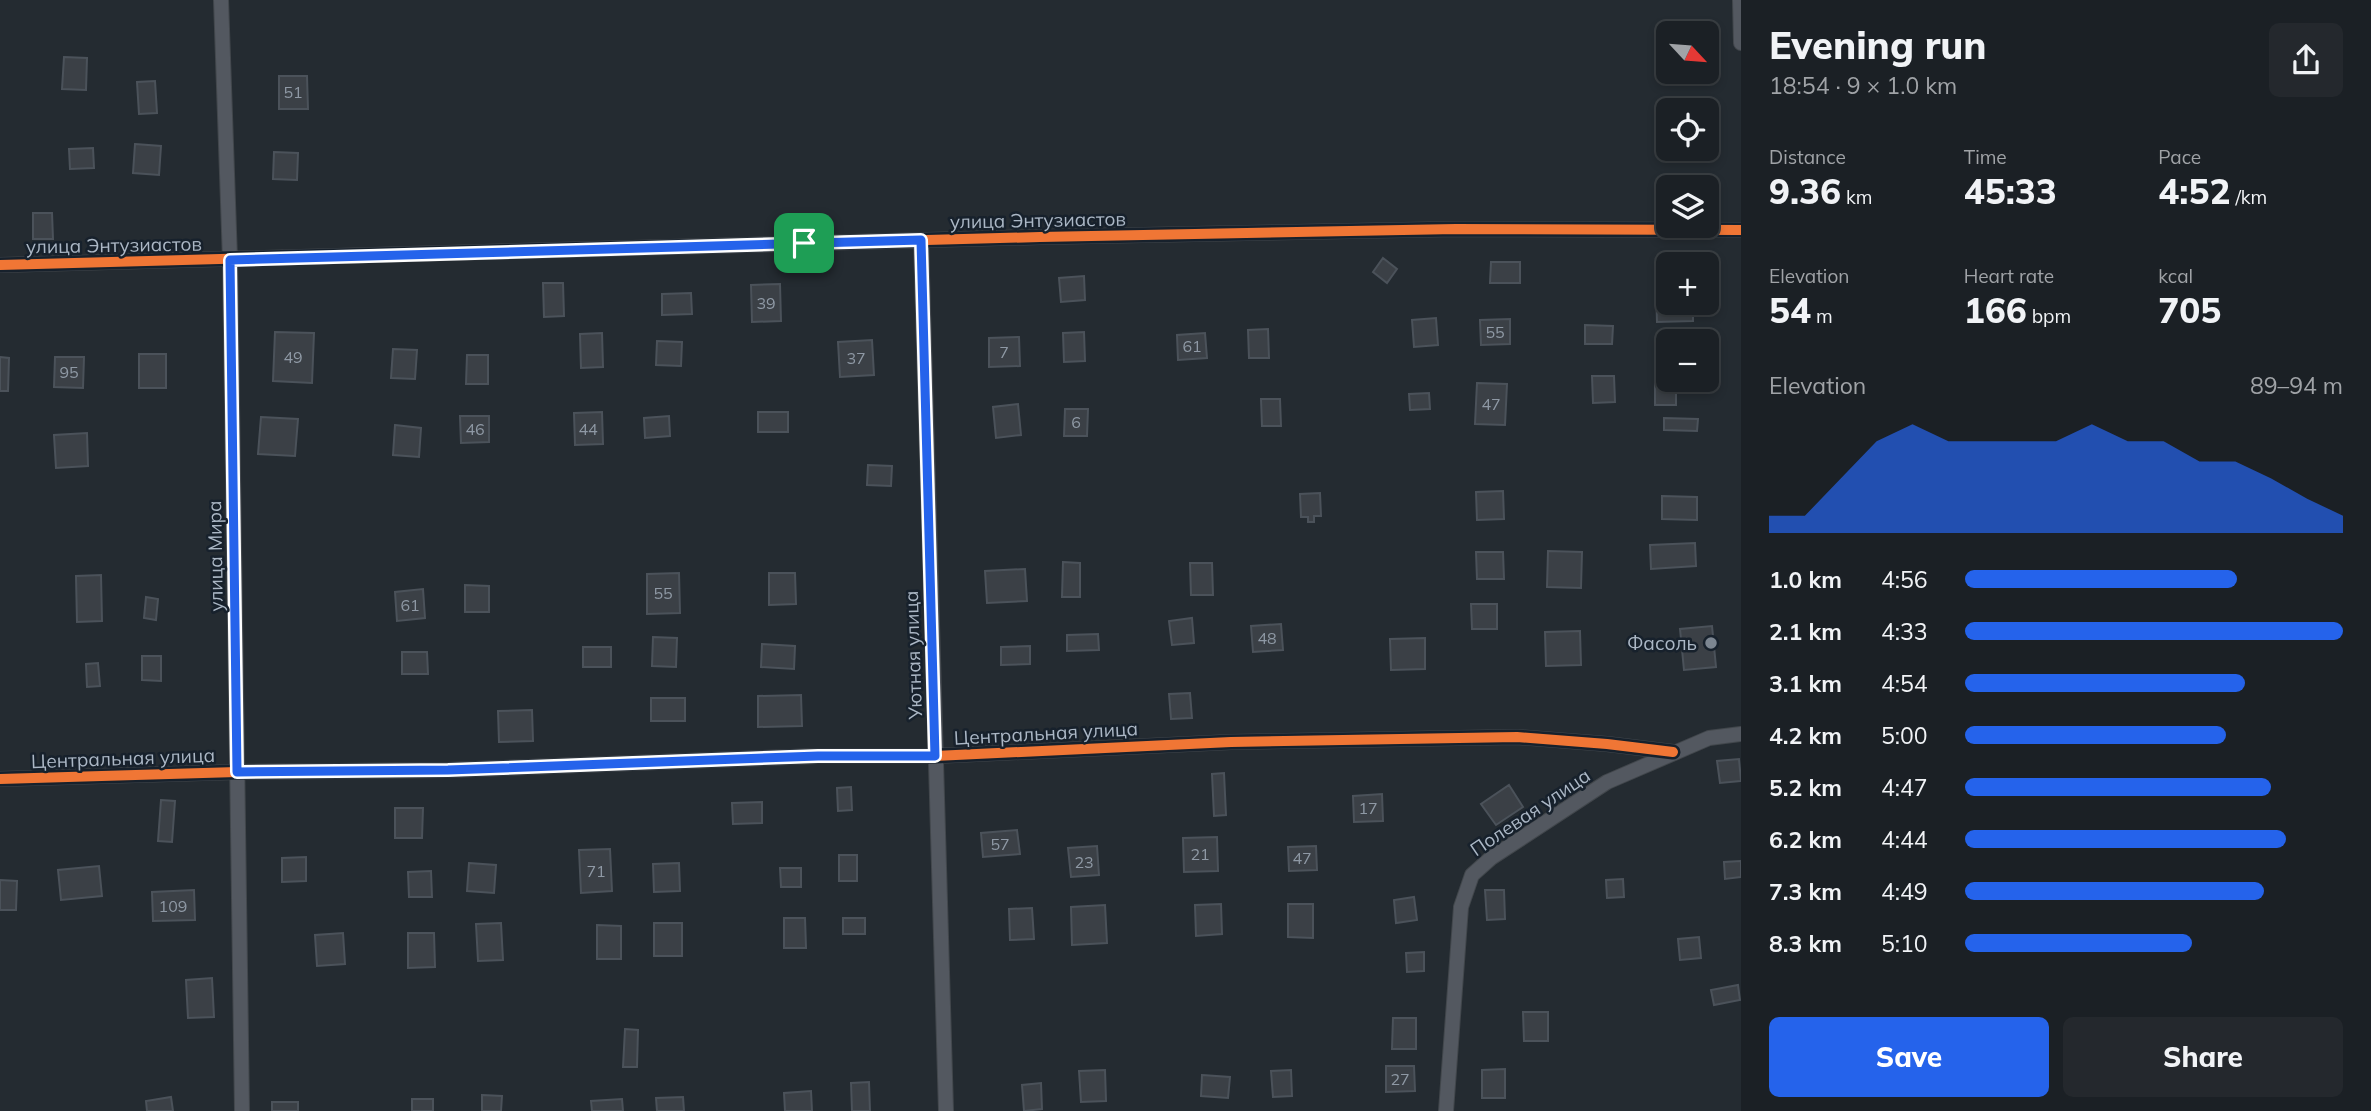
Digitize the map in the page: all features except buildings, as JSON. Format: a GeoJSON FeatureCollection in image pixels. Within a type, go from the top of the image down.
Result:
{"type":"FeatureCollection","features":[{"type":"Feature","properties":{"kind":"street","name":"улица Мира"},"geometry":{"type":"LineString","coordinates":[[221,0],[230,260],[242,1111]]}},
{"type":"Feature","properties":{"kind":"street"},"geometry":{"type":"LineString","coordinates":[[1740,0],[1741,43]]}},
{"type":"Feature","properties":{"kind":"street","name":"улица Энтузиастов"},"geometry":{"type":"LineString","coordinates":[[0,265],[921,240],[1456,229],[1741,230]]}},
{"type":"Feature","properties":{"kind":"street","name":"Уютная улица"},"geometry":{"type":"LineString","coordinates":[[921,240],[946,1111]]}},
{"type":"Feature","properties":{"kind":"street","name":"Центральная улица"},"geometry":{"type":"LineString","coordinates":[[0,779],[461,769],[818,756],[935,756],[1231,743],[1517,737],[1673,752],[1709,738],[1741,734]]}},
{"type":"Feature","properties":{"kind":"street","name":"Полевая улица"},"geometry":{"type":"LineString","coordinates":[[1446,1111],[1461,906],[1472,875],[1491,858],[1607,782],[1673,752]]}},
{"type":"Feature","properties":{"kind":"cycle path"},"geometry":{"type":"LineString","coordinates":[[0,265],[1040,237],[1456,229],[1741,230]]}},
{"type":"Feature","properties":{"kind":"cycle path"},"geometry":{"type":"LineString","coordinates":[[0,779],[237,772],[448,770],[818,756],[935,756],[1231,742],[1517,737],[1673,752]]}},
{"type":"Feature","properties":{"kind":"place","name":"Фасоль"},"geometry":{"type":"Point","coordinates":[1711,643]}},
{"type":"Feature","properties":{"kind":"route"},"geometry":{"type":"LineString","coordinates":[[921,240],[935,756],[818,756],[448,770],[237,772],[230,260],[804,243],[921,240]]}}]}
